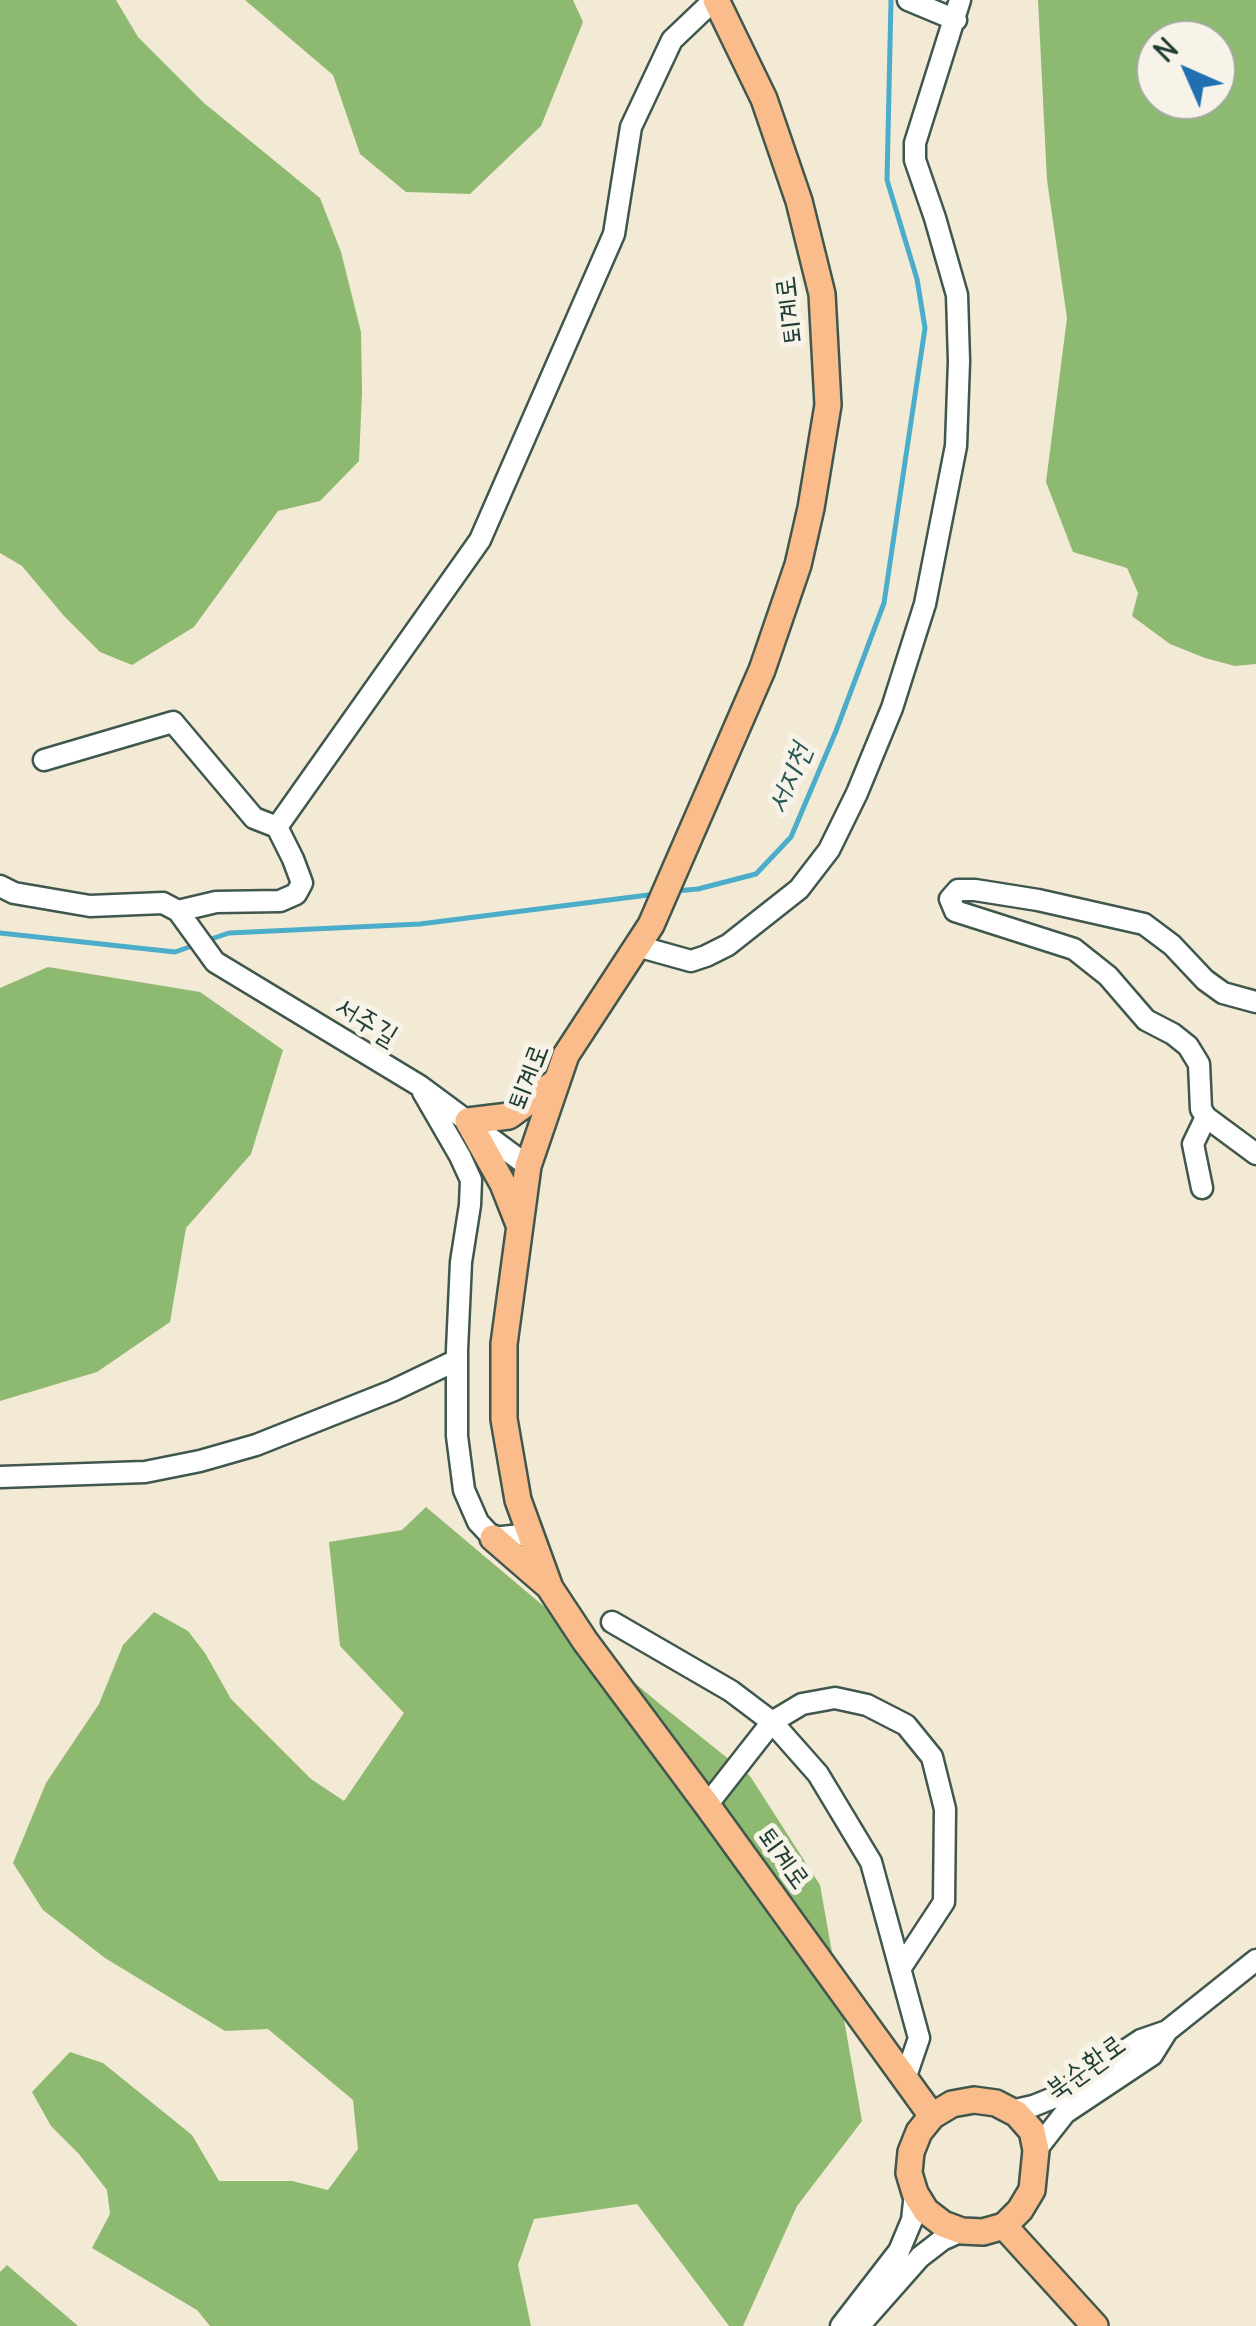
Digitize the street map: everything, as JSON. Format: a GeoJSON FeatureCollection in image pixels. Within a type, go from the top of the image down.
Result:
{"type":"FeatureCollection","features":[{"type":"Feature","properties":{"kind":"main road","name":"퇴계로"},"geometry":{"type":"LineString","coordinates":[[715,0],[764,99],[799,200],[822,294],[828,405],[798,565],[762,670],[690,840],[644,936],[566,1056],[528,1166],[504,1344],[504,1419],[518,1500],[550,1588],[932,2116]]}},
{"type":"Feature","properties":{"kind":"main road"},"geometry":{"type":"LineString","coordinates":[[520,1227],[503,1184],[468,1120],[509,1116],[558,1080]]}},
{"type":"Feature","properties":{"kind":"main road"},"geometry":{"type":"LineString","coordinates":[[493,1538],[550,1588]]}},
{"type":"Feature","properties":{"kind":"main road"},"geometry":{"type":"LineString","coordinates":[[974,2100],[996,2103],[1010,2111],[1032,2131],[1036,2150],[1032,2190],[1004,2226],[983,2232],[962,2231],[943,2224],[926,2211],[915,2193],[910,2152],[919,2132],[932,2116],[952,2104],[974,2100]]}},
{"type":"Feature","properties":{"kind":"main road"},"geometry":{"type":"LineString","coordinates":[[1004,2226],[1095,2326]]}},
{"type":"Feature","properties":{"kind":"street"},"geometry":{"type":"LineString","coordinates":[[277,828],[480,540],[614,234],[631,127],[672,40],[715,0]]}},
{"type":"Feature","properties":{"kind":"street"},"geometry":{"type":"LineString","coordinates":[[644,936],[692,961],[728,944],[799,889],[829,850],[857,793],[892,708],[925,604],[956,446],[959,360],[957,296],[914,160],[915,143],[958,10],[911,1]]}},
{"type":"Feature","properties":{"kind":"street"},"geometry":{"type":"LineString","coordinates":[[0,886],[14,893],[90,906],[164,903],[180,915],[216,902],[280,902],[296,894],[302,883],[277,828],[254,818],[173,722],[44,760]]}},
{"type":"Feature","properties":{"kind":"street"},"geometry":{"type":"LineString","coordinates":[[1256,1002],[1214,986],[1144,924],[975,890],[958,890],[950,900],[955,911],[1074,950],[1108,976],[1146,1020],[1188,1046],[1199,1064],[1201,1110],[1256,1154]]}},
{"type":"Feature","properties":{"kind":"street","name":"서주길"},"geometry":{"type":"LineString","coordinates":[[180,915],[214,962],[420,1086],[528,1166]]}},
{"type":"Feature","properties":{"kind":"street"},"geometry":{"type":"LineString","coordinates":[[420,1086],[471,1180],[457,1360],[457,1436],[464,1490],[478,1522],[493,1538],[530,1534]]}},
{"type":"Feature","properties":{"kind":"street"},"geometry":{"type":"LineString","coordinates":[[1202,1188],[1193,1144],[1206,1117]]}},
{"type":"Feature","properties":{"kind":"street"},"geometry":{"type":"LineString","coordinates":[[0,1478],[144,1472],[200,1461],[290,1432],[457,1360]]}},
{"type":"Feature","properties":{"kind":"street"},"geometry":{"type":"LineString","coordinates":[[612,1622],[731,1691],[772,1722],[818,1774],[871,1862],[919,2038],[905,2079]]}},
{"type":"Feature","properties":{"kind":"street"},"geometry":{"type":"LineString","coordinates":[[707,1806],[772,1722],[802,1704],[835,1698],[867,1705],[906,1725],[932,1756],[945,1809],[944,1902],[900,1969]]}},
{"type":"Feature","properties":{"kind":"street","name":"북순환로"},"geometry":{"type":"LineString","coordinates":[[1036,2150],[1065,2112],[1152,2055],[1167,2031],[1256,1960]]}},
{"type":"Feature","properties":{"kind":"street","name":"북순환로"},"geometry":{"type":"LineString","coordinates":[[1010,2111],[1054,2098],[1140,2040],[1167,2031]]}},
{"type":"Feature","properties":{"kind":"street"},"geometry":{"type":"LineString","coordinates":[[841,2326],[899,2251],[912,2220],[915,2193]]}},
{"type":"Feature","properties":{"kind":"street"},"geometry":{"type":"LineString","coordinates":[[859,2326],[920,2257],[962,2231]]}},
{"type":"Feature","properties":{"kind":"green space"},"geometry":{"type":"Polygon","coordinates":[[[0,0],[116,0],[138,37],[204,103],[320,198],[341,252],[361,332],[359,461],[320,501],[278,511],[194,627],[132,665],[100,652],[22,566],[0,553],[0,0]]]}},
{"type":"Feature","properties":{"kind":"green space"},"geometry":{"type":"Polygon","coordinates":[[[245,0],[573,0],[583,22],[541,126],[470,194],[406,192],[360,154],[333,75],[245,0]]]}},
{"type":"Feature","properties":{"kind":"green space"},"geometry":{"type":"Polygon","coordinates":[[[1038,0],[1256,0],[1256,664],[1235,666],[1170,644],[1132,616],[1138,593],[1127,568],[1073,552],[1046,482],[1067,318],[1047,180],[1038,0]]]}},
{"type":"Feature","properties":{"kind":"green space"},"geometry":{"type":"Polygon","coordinates":[[[48,967],[200,992],[283,1050],[251,1154],[186,1228],[170,1322],[97,1372],[0,1401],[0,988],[48,967]]]}},
{"type":"Feature","properties":{"kind":"green space"},"geometry":{"type":"Polygon","coordinates":[[[426,1507],[750,1776],[820,1885],[862,2121],[797,2206],[743,2326],[729,2326],[637,2204],[534,2219],[518,2265],[531,2326],[210,2326],[197,2310],[92,2248],[110,2214],[107,2190],[51,2126],[32,2092],[70,2052],[103,2063],[192,2135],[219,2181],[292,2181],[328,2190],[358,2149],[353,2100],[268,2029],[225,2031],[105,1958],[43,1910],[13,1863],[46,1783],[99,1704],[123,1645],[154,1612],[188,1631],[231,1699],[311,1779],[344,1801],[404,1713],[340,1646],[329,1542],[402,1530],[426,1507]]]}},
{"type":"Feature","properties":{"kind":"green space"},"geometry":{"type":"Polygon","coordinates":[[[7,2265],[78,2326],[0,2326],[0,2272],[7,2265]]]}},
{"type":"Feature","properties":{"kind":"waterway","name":"서지천"},"geometry":{"type":"LineString","coordinates":[[676,891],[756,874],[791,837],[884,603],[925,328],[917,279],[887,180],[891,0]]}},
{"type":"Feature","properties":{"kind":"waterway","name":"서지천"},"geometry":{"type":"LineString","coordinates":[[205,941],[229,933],[420,924],[656,894]]}},
{"type":"Feature","properties":{"kind":"waterway","name":"서지천"},"geometry":{"type":"LineString","coordinates":[[0,933],[175,952],[195,945]]}}]}
